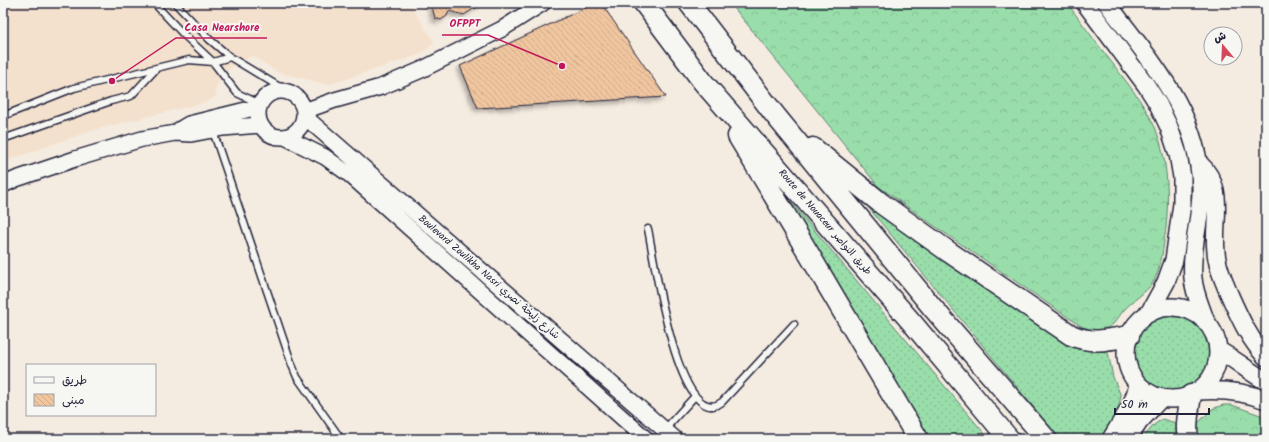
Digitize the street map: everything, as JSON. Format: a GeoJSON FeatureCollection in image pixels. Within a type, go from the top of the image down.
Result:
{"type":"FeatureCollection","features":[{"type":"Feature","properties":{"kind":"highway","name":"Route de Nouaceur طريق النواصر"},"geometry":{"type":"LineString","coordinates":[[644,3],[703,82],[914,325],[1009,439]]}},
{"type":"Feature","properties":{"kind":"highway"},"geometry":{"type":"LineString","coordinates":[[689,3],[775,115],[932,307],[1046,439]]}},
{"type":"Feature","properties":{"kind":"highway"},"geometry":{"type":"LineString","coordinates":[[703,82],[727,118],[806,249],[918,439]]}},
{"type":"Feature","properties":{"kind":"highway"},"geometry":{"type":"LineString","coordinates":[[775,115],[882,204],[949,252],[1071,335],[1084,340],[1094,341],[1129,336]]}},
{"type":"Feature","properties":{"kind":"highway"},"geometry":{"type":"LineString","coordinates":[[1188,439],[1187,419],[1194,393]]}},
{"type":"Feature","properties":{"kind":"main road"},"geometry":{"type":"LineString","coordinates":[[1085,3],[1146,84],[1169,127],[1178,154],[1182,177],[1182,204],[1174,260],[1166,282],[1149,313]]}},
{"type":"Feature","properties":{"kind":"main road"},"geometry":{"type":"LineString","coordinates":[[1108,3],[1171,90],[1185,115],[1199,163],[1201,188],[1192,270],[1194,285],[1206,322],[1215,337],[1218,350],[1217,364],[1210,380],[1194,393]]}},
{"type":"Feature","properties":{"kind":"main road"},"geometry":{"type":"LineString","coordinates":[[1199,163],[1209,174],[1217,194],[1216,249],[1222,277],[1244,327],[1257,347],[1266,357]]}},
{"type":"Feature","properties":{"kind":"main road"},"geometry":{"type":"LineString","coordinates":[[1206,322],[1196,313],[1183,308],[1166,307],[1149,313],[1137,322],[1129,336],[1126,350],[1126,364],[1132,378],[1138,386],[1147,393],[1161,398],[1174,399],[1194,393],[1215,390],[1249,394],[1266,400]]}},
{"type":"Feature","properties":{"kind":"main road"},"geometry":{"type":"LineString","coordinates":[[1218,350],[1234,359],[1244,368],[1266,382]]}},
{"type":"Feature","properties":{"kind":"main road"},"geometry":{"type":"LineString","coordinates":[[1111,439],[1131,406],[1138,386]]}},
{"type":"Feature","properties":{"kind":"main road"},"geometry":{"type":"LineString","coordinates":[[1128,439],[1139,422],[1161,398]]}},
{"type":"Feature","properties":{"kind":"street"},"geometry":{"type":"LineString","coordinates":[[304,114],[335,100],[381,87],[421,70],[502,29],[543,3]]}},
{"type":"Feature","properties":{"kind":"street"},"geometry":{"type":"LineString","coordinates":[[291,94],[301,103],[304,114],[299,128],[293,134],[285,137],[272,136],[265,132],[260,125],[258,116],[259,106],[265,97],[272,93],[280,91],[335,100]]}},
{"type":"Feature","properties":{"kind":"street"},"geometry":{"type":"LineString","coordinates":[[175,133],[189,124],[259,106]]}},
{"type":"Feature","properties":{"kind":"street","name":"Boulevard Zoulikha Nasri شارع زليخة نصري"},"geometry":{"type":"LineString","coordinates":[[304,114],[670,435]]}},
{"type":"Feature","properties":{"kind":"street"},"geometry":{"type":"LineString","coordinates":[[3,185],[16,179],[75,159],[142,139],[175,133],[191,134],[223,128],[260,125]]}},
{"type":"Feature","properties":{"kind":"street","name":"Boulevard Zoulikha Nasri شارع زليخة نصري"},"geometry":{"type":"LineString","coordinates":[[285,137],[325,157],[350,175],[646,439]]}},
{"type":"Feature","properties":{"kind":"lane"},"geometry":{"type":"LineString","coordinates":[[154,3],[183,34],[213,62],[238,93],[259,106]]}},
{"type":"Feature","properties":{"kind":"lane"},"geometry":{"type":"LineString","coordinates":[[175,3],[209,39],[230,56],[291,94]]}},
{"type":"Feature","properties":{"kind":"lane"},"geometry":{"type":"LineString","coordinates":[[3,116],[74,88],[189,60],[213,62],[230,56]]}},
{"type":"Feature","properties":{"kind":"lane"},"geometry":{"type":"LineString","coordinates":[[3,139],[131,96],[157,68]]}},
{"type":"Feature","properties":{"kind":"lane"},"geometry":{"type":"LineString","coordinates":[[212,130],[297,377],[341,439]]}},
{"type":"Feature","properties":{"kind":"lane"},"geometry":{"type":"LineString","coordinates":[[648,229],[671,344],[685,379],[695,396],[704,404],[713,406],[722,402],[794,324]]}},
{"type":"Feature","properties":{"kind":"lane"},"geometry":{"type":"LineString","coordinates":[[670,435],[695,396]]}},
{"type":"Feature","properties":{"kind":"shaded area"},"geometry":{"type":"Polygon","coordinates":[[[3,3],[409,3],[435,43],[419,55],[328,85],[277,72],[253,56],[231,67],[216,86],[216,96],[207,102],[94,130],[3,162],[3,3]]]}},
{"type":"Feature","properties":{"kind":"green space"},"geometry":{"type":"Polygon","coordinates":[[[730,3],[1067,3],[1139,99],[1145,108],[1159,138],[1166,172],[1167,217],[1160,264],[1152,284],[1125,309],[1108,328],[1096,331],[1089,330],[1081,326],[878,186],[730,3]]]}},
{"type":"Feature","properties":{"kind":"green space"},"geometry":{"type":"Polygon","coordinates":[[[779,188],[989,439],[929,439],[779,188]]]}},
{"type":"Feature","properties":{"kind":"green space"},"geometry":{"type":"Polygon","coordinates":[[[863,201],[1077,347],[1108,352],[1113,377],[1121,396],[1117,414],[1103,439],[1060,439],[863,201]]]}},
{"type":"Feature","properties":{"kind":"green space"},"geometry":{"type":"Polygon","coordinates":[[[1165,316],[1179,316],[1193,322],[1203,332],[1209,346],[1209,360],[1203,374],[1193,384],[1179,390],[1165,390],[1151,384],[1141,374],[1135,360],[1135,346],[1141,332],[1151,322],[1165,316]]]}},
{"type":"Feature","properties":{"kind":"green space"},"geometry":{"type":"Polygon","coordinates":[[[1223,405],[1232,405],[1266,417],[1266,439],[1197,439],[1198,423],[1212,409],[1223,405]]]}},
{"type":"Feature","properties":{"kind":"green space"},"geometry":{"type":"Polygon","coordinates":[[[1162,419],[1176,423],[1176,439],[1142,439],[1154,425],[1162,419]]]}},
{"type":"Feature","properties":{"kind":"building"},"geometry":{"type":"Polygon","coordinates":[[[431,3],[483,3],[464,15],[449,11],[447,16],[441,20],[435,18],[431,3]]]}},
{"type":"Feature","properties":{"kind":"building"},"geometry":{"type":"Polygon","coordinates":[[[596,3],[601,3],[666,97],[478,108],[460,66],[596,3]]]}},
{"type":"Feature","properties":{"kind":"place","name":"OFPPT"},"geometry":{"type":"Point","coordinates":[562,66]}},
{"type":"Feature","properties":{"kind":"place","name":"Casa Nearshore"},"geometry":{"type":"Point","coordinates":[112,81]}}]}
